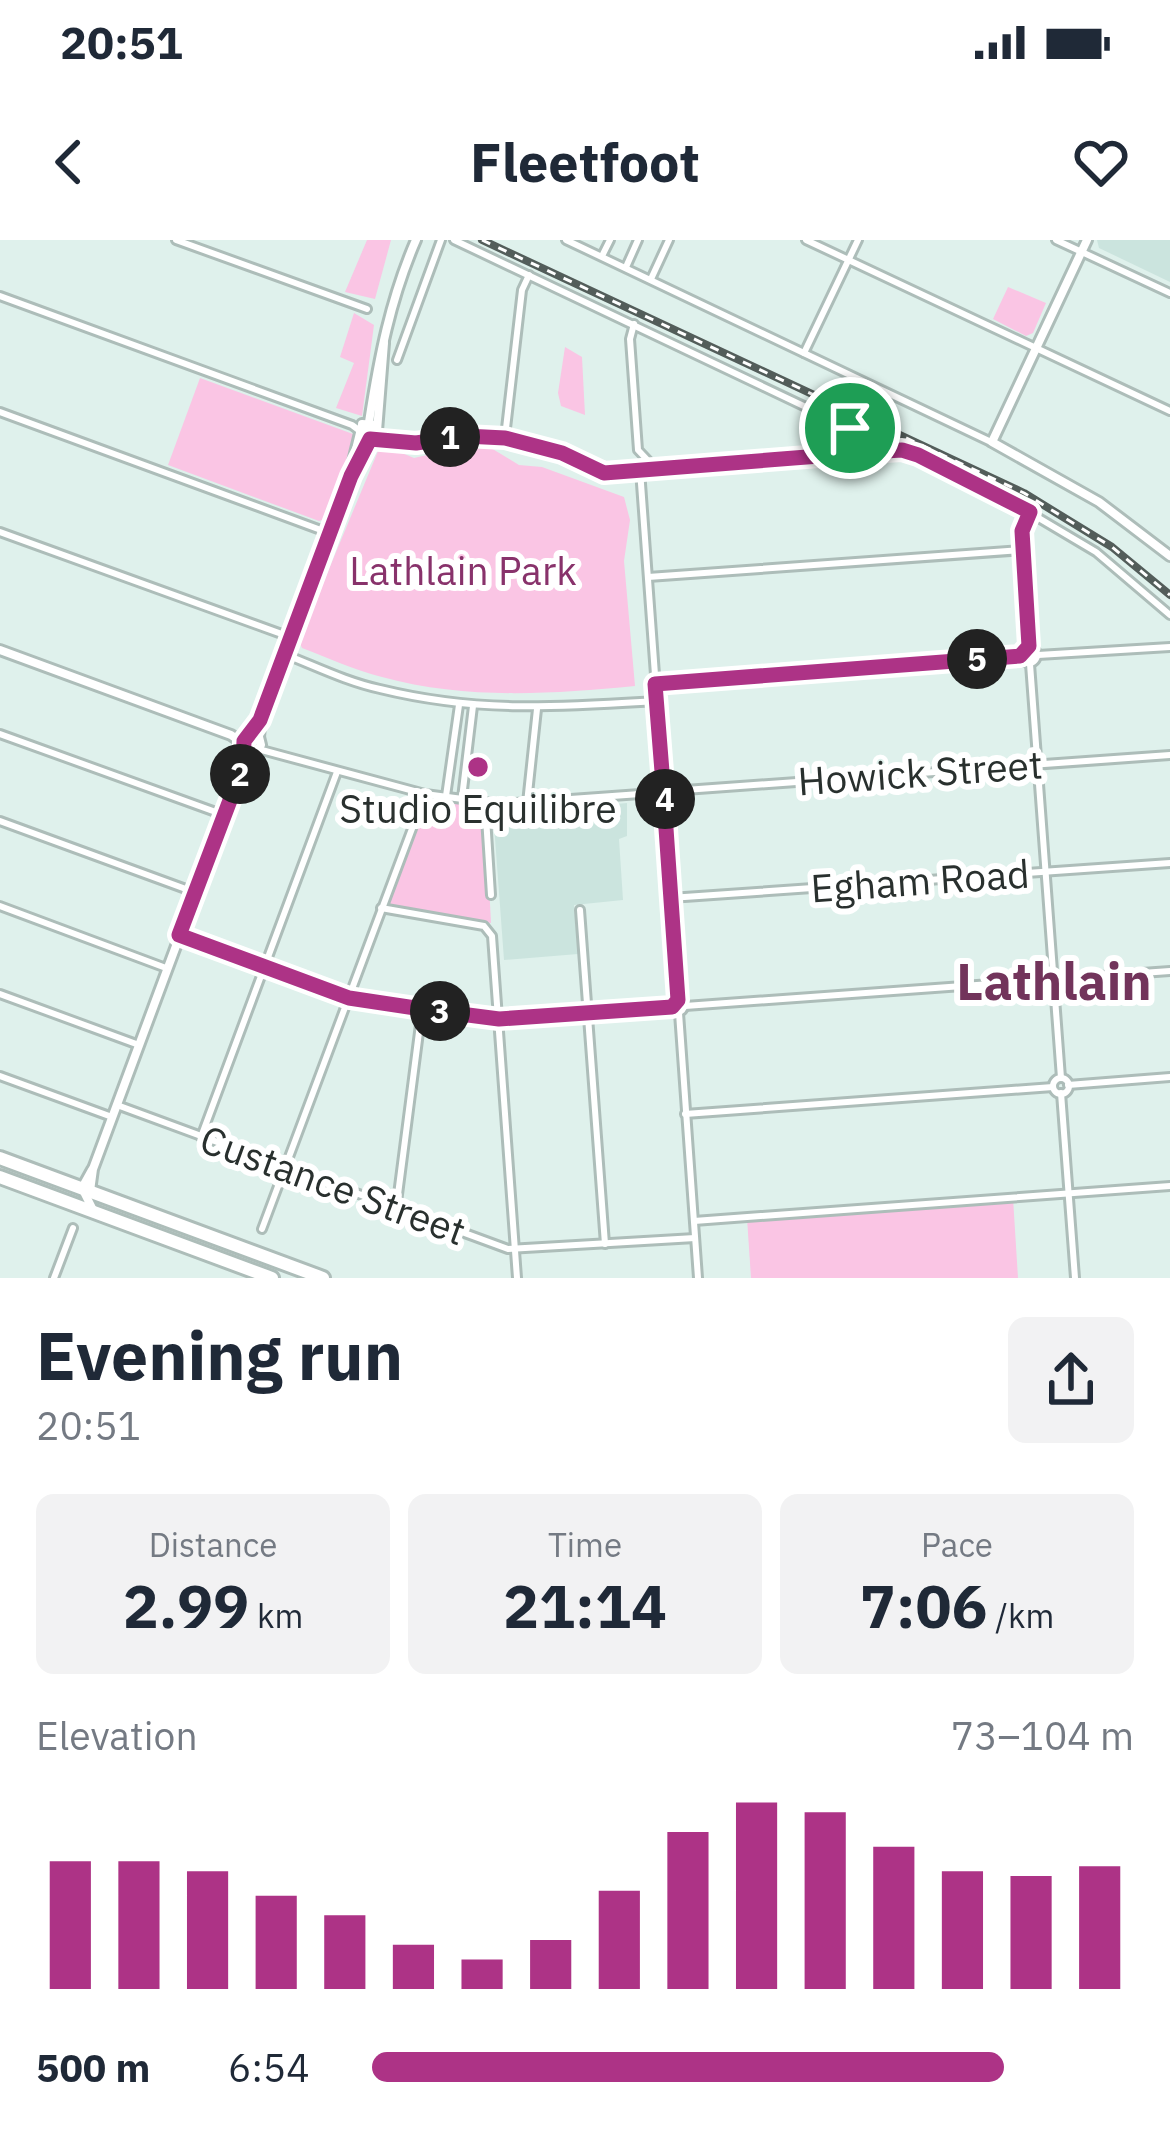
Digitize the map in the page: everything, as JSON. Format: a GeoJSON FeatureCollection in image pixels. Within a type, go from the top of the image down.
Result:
{"type":"FeatureCollection","features":[{"type":"Feature","properties":{"kind":"highway"},"geometry":{"type":"LineString","coordinates":[[0,1158],[323,1278]]}},
{"type":"Feature","properties":{"kind":"highway"},"geometry":{"type":"LineString","coordinates":[[0,1177],[272,1278]]}},
{"type":"Feature","properties":{"kind":"main road"},"geometry":{"type":"LineString","coordinates":[[367,429],[392,302],[416,240]]}},
{"type":"Feature","properties":{"kind":"main road"},"geometry":{"type":"LineString","coordinates":[[1087,240],[992,442],[1086,494],[1168,551]]}},
{"type":"Feature","properties":{"kind":"main road"},"geometry":{"type":"LineString","coordinates":[[98,1212],[86,1202],[86,1189],[351,476],[367,429],[384,335]]}},
{"type":"Feature","properties":{"kind":"main road"},"geometry":{"type":"LineString","coordinates":[[0,650],[252,742]]}},
{"type":"Feature","properties":{"kind":"street"},"geometry":{"type":"LineString","coordinates":[[176,240],[367,309]]}},
{"type":"Feature","properties":{"kind":"street"},"geometry":{"type":"LineString","coordinates":[[397,360],[441,240]]}},
{"type":"Feature","properties":{"kind":"street"},"geometry":{"type":"LineString","coordinates":[[454,240],[837,422],[856,433],[863,453]]}},
{"type":"Feature","properties":{"kind":"street"},"geometry":{"type":"LineString","coordinates":[[566,240],[992,442]]}},
{"type":"Feature","properties":{"kind":"street"},"geometry":{"type":"LineString","coordinates":[[602,256],[610,240]]}},
{"type":"Feature","properties":{"kind":"street"},"geometry":{"type":"LineString","coordinates":[[626,267],[638,240]]}},
{"type":"Feature","properties":{"kind":"street"},"geometry":{"type":"LineString","coordinates":[[651,279],[669,240]]}},
{"type":"Feature","properties":{"kind":"street"},"geometry":{"type":"LineString","coordinates":[[806,240],[1170,411]]}},
{"type":"Feature","properties":{"kind":"street"},"geometry":{"type":"LineString","coordinates":[[804,353],[859,240]]}},
{"type":"Feature","properties":{"kind":"street"},"geometry":{"type":"LineString","coordinates":[[1056,240],[1170,293]]}},
{"type":"Feature","properties":{"kind":"street"},"geometry":{"type":"LineString","coordinates":[[505,438],[522,290],[529,275]]}},
{"type":"Feature","properties":{"kind":"street"},"geometry":{"type":"LineString","coordinates":[[1,296],[388,438],[416,443],[465,436],[505,438],[562,453],[604,473],[902,450],[1030,512],[1096,552],[1170,615]]}},
{"type":"Feature","properties":{"kind":"street"},"geometry":{"type":"LineString","coordinates":[[634,323],[630,339],[638,450],[656,469]]}},
{"type":"Feature","properties":{"kind":"street"},"geometry":{"type":"LineString","coordinates":[[384,351],[402,345]]}},
{"type":"Feature","properties":{"kind":"street"},"geometry":{"type":"LineString","coordinates":[[0,412],[329,533]]}},
{"type":"Feature","properties":{"kind":"street"},"geometry":{"type":"LineString","coordinates":[[640,470],[663,784],[670,791],[664,800],[698,1278]]}},
{"type":"Feature","properties":{"kind":"street"},"geometry":{"type":"LineString","coordinates":[[1030,512],[1022,531],[1023,550],[1029,646],[1038,655]]}},
{"type":"Feature","properties":{"kind":"street"},"geometry":{"type":"LineString","coordinates":[[0,532],[290,637]]}},
{"type":"Feature","properties":{"kind":"street"},"geometry":{"type":"LineString","coordinates":[[647,577],[1023,550]]}},
{"type":"Feature","properties":{"kind":"street"},"geometry":{"type":"LineString","coordinates":[[1020,656],[1029,646]]}},
{"type":"Feature","properties":{"kind":"street"},"geometry":{"type":"LineString","coordinates":[[1068,1085],[1061,1078],[1030,664],[1038,655],[1170,646]]}},
{"type":"Feature","properties":{"kind":"street"},"geometry":{"type":"LineString","coordinates":[[284,654],[375,688],[460,705],[537,710],[656,700]]}},
{"type":"Feature","properties":{"kind":"street"},"geometry":{"type":"LineString","coordinates":[[655,684],[1020,656],[1030,664]]}},
{"type":"Feature","properties":{"kind":"street"},"geometry":{"type":"LineString","coordinates":[[446,796],[460,705]]}},
{"type":"Feature","properties":{"kind":"street"},"geometry":{"type":"LineString","coordinates":[[461,798],[473,706]]}},
{"type":"Feature","properties":{"kind":"street"},"geometry":{"type":"LineString","coordinates":[[527,803],[537,710]]}},
{"type":"Feature","properties":{"kind":"street"},"geometry":{"type":"LineString","coordinates":[[457,724],[470,725]]}},
{"type":"Feature","properties":{"kind":"street"},"geometry":{"type":"LineString","coordinates":[[0,734],[224,815]]}},
{"type":"Feature","properties":{"kind":"street"},"geometry":{"type":"LineString","coordinates":[[252,742],[337,772],[425,794],[527,803],[654,793],[664,800]]}},
{"type":"Feature","properties":{"kind":"street","name":"Howick Street"},"geometry":{"type":"LineString","coordinates":[[670,791],[1170,755]]}},
{"type":"Feature","properties":{"kind":"street"},"geometry":{"type":"LineString","coordinates":[[201,1136],[337,772]]}},
{"type":"Feature","properties":{"kind":"street"},"geometry":{"type":"LineString","coordinates":[[449,778],[464,782]]}},
{"type":"Feature","properties":{"kind":"street"},"geometry":{"type":"LineString","coordinates":[[654,793],[663,784]]}},
{"type":"Feature","properties":{"kind":"street"},"geometry":{"type":"LineString","coordinates":[[262,1229],[425,794]]}},
{"type":"Feature","properties":{"kind":"street"},"geometry":{"type":"LineString","coordinates":[[485,802],[491,895]]}},
{"type":"Feature","properties":{"kind":"street"},"geometry":{"type":"LineString","coordinates":[[0,820],[194,892]]}},
{"type":"Feature","properties":{"kind":"street","name":"Egham Road"},"geometry":{"type":"LineString","coordinates":[[670,898],[1170,862]]}},
{"type":"Feature","properties":{"kind":"street"},"geometry":{"type":"LineString","coordinates":[[0,906],[166,968]]}},
{"type":"Feature","properties":{"kind":"street"},"geometry":{"type":"LineString","coordinates":[[381,908],[489,929],[517,1278]]}},
{"type":"Feature","properties":{"kind":"street"},"geometry":{"type":"LineString","coordinates":[[580,910],[605,1244]]}},
{"type":"Feature","properties":{"kind":"street"},"geometry":{"type":"LineString","coordinates":[[179,935],[349,998],[499,1019],[1170,971]]}},
{"type":"Feature","properties":{"kind":"street"},"geometry":{"type":"LineString","coordinates":[[0,994],[139,1045]]}},
{"type":"Feature","properties":{"kind":"street"},"geometry":{"type":"LineString","coordinates":[[396,1210],[422,1009]]}},
{"type":"Feature","properties":{"kind":"street"},"geometry":{"type":"LineString","coordinates":[[0,1076],[112,1117]]}},
{"type":"Feature","properties":{"kind":"street"},"geometry":{"type":"LineString","coordinates":[[1075,1278],[1061,1093],[1068,1085],[1170,1077]]}},
{"type":"Feature","properties":{"kind":"street"},"geometry":{"type":"LineString","coordinates":[[1053,1087],[1061,1078]]}},
{"type":"Feature","properties":{"kind":"street"},"geometry":{"type":"LineString","coordinates":[[685,1114],[1053,1087],[1061,1093]]}},
{"type":"Feature","properties":{"kind":"street","name":"Custance Street"},"geometry":{"type":"LineString","coordinates":[[117,1105],[515,1251],[695,1238]]}},
{"type":"Feature","properties":{"kind":"street"},"geometry":{"type":"LineString","coordinates":[[694,1221],[1170,1186]]}},
{"type":"Feature","properties":{"kind":"street"},"geometry":{"type":"LineString","coordinates":[[54,1278],[73,1228]]}},
{"type":"Feature","properties":{"kind":"shaded area"},"geometry":{"type":"Polygon","coordinates":[[[1097,240],[1170,240],[1170,282],[1099,248],[1097,240]]]}},
{"type":"Feature","properties":{"kind":"shaded area"},"geometry":{"type":"Polygon","coordinates":[[[627,803],[627,836],[619,839],[623,900],[574,905],[578,954],[504,960],[493,811],[522,813],[627,803]]]}},
{"type":"Feature","properties":{"kind":"green space"},"geometry":{"type":"Polygon","coordinates":[[[367,240],[391,240],[375,299],[345,292],[367,240]]]}},
{"type":"Feature","properties":{"kind":"green space"},"geometry":{"type":"Polygon","coordinates":[[[1008,287],[1046,303],[1033,333],[1026,336],[993,319],[1008,287]]]}},
{"type":"Feature","properties":{"kind":"green space"},"geometry":{"type":"Polygon","coordinates":[[[354,313],[374,325],[362,416],[336,408],[354,363],[340,357],[354,313]]]}},
{"type":"Feature","properties":{"kind":"green space"},"geometry":{"type":"Polygon","coordinates":[[[565,347],[582,357],[585,415],[561,406],[558,393],[565,347]]]}},
{"type":"Feature","properties":{"kind":"green space"},"geometry":{"type":"Polygon","coordinates":[[[200,378],[353,434],[355,440],[327,518],[319,521],[168,465],[200,378]]]}},
{"type":"Feature","properties":{"kind":"green space","name":"Lathlain Park"},"geometry":{"type":"Polygon","coordinates":[[[381,444],[414,458],[458,448],[491,448],[519,465],[542,467],[624,497],[630,520],[624,561],[635,686],[540,693],[445,689],[372,674],[302,648],[299,641],[381,444]]]}},
{"type":"Feature","properties":{"kind":"green space"},"geometry":{"type":"Polygon","coordinates":[[[425,794],[485,807],[491,923],[381,908],[425,794]]]}},
{"type":"Feature","properties":{"kind":"green space"},"geometry":{"type":"Polygon","coordinates":[[[1013,1198],[1018,1278],[751,1278],[747,1218],[1013,1198]]]}},
{"type":"Feature","properties":{"kind":"railway"},"geometry":{"type":"LineString","coordinates":[[482,240],[1024,493],[1112,547],[1170,595]]}},
{"type":"Feature","properties":{"kind":"place","name":"Studio Equilibre"},"geometry":{"type":"Point","coordinates":[478,767]}},
{"type":"Feature","properties":{"kind":"district","name":"Lathlain"},"geometry":{"type":"Point","coordinates":[1054,982]}},
{"type":"Feature","properties":{"kind":"route"},"geometry":{"type":"LineString","coordinates":[[837,422],[858,431],[868,452],[902,450],[918,455],[1030,512],[1022,531],[1029,646],[1020,656],[655,684],[663,784],[670,791],[664,800],[678,1000],[672,1007],[499,1019],[422,1009],[349,998],[179,935],[243,766],[244,741],[260,720],[351,476],[370,439],[416,443],[465,436],[505,438],[562,453],[604,473],[858,453],[858,437],[850,428],[837,422]]}}]}
